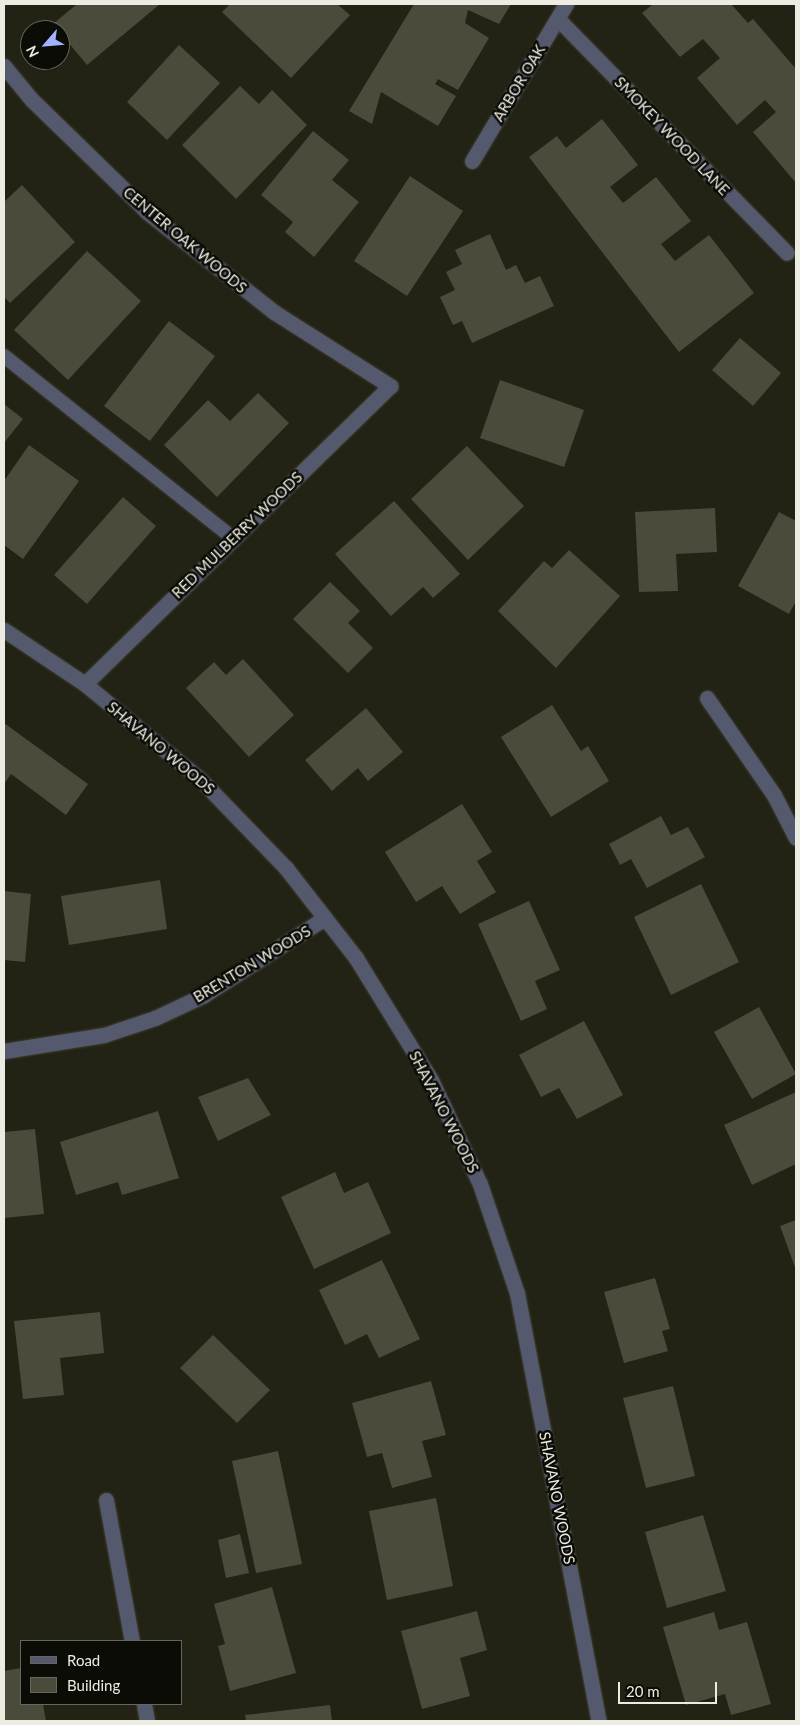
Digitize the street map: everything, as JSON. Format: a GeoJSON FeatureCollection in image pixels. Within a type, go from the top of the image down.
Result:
{"type":"FeatureCollection","features":[{"type":"Feature","properties":{"kind":"street","name":"ARBOR OAK"},"geometry":{"type":"LineString","coordinates":[[472,162],[566,4]]}},
{"type":"Feature","properties":{"kind":"street","name":"SMOKEY WOOD LANE"},"geometry":{"type":"LineString","coordinates":[[558,19],[787,253]]}},
{"type":"Feature","properties":{"kind":"street","name":"CENTER OAK WOODS"},"geometry":{"type":"LineString","coordinates":[[4,66],[147,212],[274,312],[390,386]]}},
{"type":"Feature","properties":{"kind":"street","name":"RED MULBERRY WOODS"},"geometry":{"type":"LineString","coordinates":[[85,684],[390,386]]}},
{"type":"Feature","properties":{"kind":"street","name":"SHAVANO WOODS"},"geometry":{"type":"LineString","coordinates":[[4,630],[85,684],[200,779],[286,868],[325,918],[378,992],[431,1080],[480,1184],[517,1293],[599,1721]]}},
{"type":"Feature","properties":{"kind":"street"},"geometry":{"type":"LineString","coordinates":[[707,698],[774,795],[796,838]]}},
{"type":"Feature","properties":{"kind":"street","name":"BRENTON WOODS"},"geometry":{"type":"LineString","coordinates":[[4,1051],[104,1034],[155,1018],[220,986],[325,918]]}},
{"type":"Feature","properties":{"kind":"street"},"geometry":{"type":"LineString","coordinates":[[106,1500],[132,1640]]}},
{"type":"Feature","properties":{"kind":"street"},"geometry":{"type":"LineString","coordinates":[[144,1705],[147,1721]]}},
{"type":"Feature","properties":{"kind":"lane"},"geometry":{"type":"LineString","coordinates":[[4,356],[234,539]]}},
{"type":"Feature","properties":{"kind":"building"},"geometry":{"type":"Polygon","coordinates":[[[77,4],[160,4],[87,65],[70,44],[70,20],[58,20],[77,4]]]}},
{"type":"Feature","properties":{"kind":"building"},"geometry":{"type":"Polygon","coordinates":[[[230,4],[337,4],[350,15],[291,78],[222,12],[230,4]]]}},
{"type":"Feature","properties":{"kind":"building"},"geometry":{"type":"Polygon","coordinates":[[[414,4],[511,4],[499,24],[468,10],[465,23],[489,38],[458,90],[438,79],[435,84],[456,96],[438,126],[381,92],[372,124],[349,111],[414,4]]]}},
{"type":"Feature","properties":{"kind":"building"},"geometry":{"type":"Polygon","coordinates":[[[653,4],[731,4],[748,23],[753,19],[796,69],[796,183],[753,132],[776,112],[765,100],[737,125],[697,78],[720,58],[703,39],[680,57],[642,13],[653,4]]]}},
{"type":"Feature","properties":{"kind":"building"},"geometry":{"type":"Polygon","coordinates":[[[179,45],[220,83],[167,140],[127,102],[179,45]]]}},
{"type":"Feature","properties":{"kind":"building"},"geometry":{"type":"Polygon","coordinates":[[[240,86],[259,104],[272,90],[307,125],[236,199],[182,145],[240,86]]]}},
{"type":"Feature","properties":{"kind":"building"},"geometry":{"type":"Polygon","coordinates":[[[602,119],[638,165],[610,187],[623,203],[656,177],[691,221],[661,244],[675,261],[709,235],[754,293],[679,352],[529,157],[557,136],[566,148],[602,119]]]}},
{"type":"Feature","properties":{"kind":"building"},"geometry":{"type":"Polygon","coordinates":[[[313,131],[349,160],[332,180],[359,202],[314,257],[285,232],[293,222],[261,195],[313,131]]]}},
{"type":"Feature","properties":{"kind":"building"},"geometry":{"type":"Polygon","coordinates":[[[410,176],[463,211],[407,296],[354,261],[410,176]]]}},
{"type":"Feature","properties":{"kind":"building"},"geometry":{"type":"Polygon","coordinates":[[[22,185],[75,242],[10,303],[4,297],[4,202],[22,185]]]}},
{"type":"Feature","properties":{"kind":"building"},"geometry":{"type":"Polygon","coordinates":[[[490,234],[506,270],[516,265],[525,283],[540,276],[554,306],[472,343],[462,321],[453,325],[440,297],[455,290],[446,272],[462,264],[455,250],[490,234]]]}},
{"type":"Feature","properties":{"kind":"building"},"geometry":{"type":"Polygon","coordinates":[[[87,251],[141,301],[68,380],[14,330],[87,251]]]}},
{"type":"Feature","properties":{"kind":"building"},"geometry":{"type":"Polygon","coordinates":[[[169,321],[215,356],[150,441],[104,406],[169,321]]]}},
{"type":"Feature","properties":{"kind":"building"},"geometry":{"type":"Polygon","coordinates":[[[740,338],[781,373],[753,406],[712,370],[740,338]]]}},
{"type":"Feature","properties":{"kind":"building"},"geometry":{"type":"Polygon","coordinates":[[[500,380],[584,410],[564,467],[480,438],[500,380]]]}},
{"type":"Feature","properties":{"kind":"building"},"geometry":{"type":"Polygon","coordinates":[[[258,393],[289,423],[217,497],[164,445],[208,400],[230,421],[258,393]]]}},
{"type":"Feature","properties":{"kind":"building"},"geometry":{"type":"Polygon","coordinates":[[[4,404],[23,419],[4,443],[4,404]]]}},
{"type":"Feature","properties":{"kind":"building"},"geometry":{"type":"Polygon","coordinates":[[[29,445],[79,481],[23,559],[4,545],[4,481],[29,445]]]}},
{"type":"Feature","properties":{"kind":"building"},"geometry":{"type":"Polygon","coordinates":[[[467,446],[524,506],[468,560],[411,499],[467,446]]]}},
{"type":"Feature","properties":{"kind":"building"},"geometry":{"type":"Polygon","coordinates":[[[123,497],[156,526],[87,604],[54,575],[123,497]]]}},
{"type":"Feature","properties":{"kind":"building"},"geometry":{"type":"Polygon","coordinates":[[[394,501],[460,574],[433,598],[423,587],[391,616],[335,554],[394,501]]]}},
{"type":"Feature","properties":{"kind":"building"},"geometry":{"type":"Polygon","coordinates":[[[715,508],[717,552],[676,554],[678,591],[639,592],[635,512],[715,508]]]}},
{"type":"Feature","properties":{"kind":"building"},"geometry":{"type":"Polygon","coordinates":[[[779,512],[796,521],[796,601],[789,614],[738,586],[779,512]]]}},
{"type":"Feature","properties":{"kind":"building"},"geometry":{"type":"Polygon","coordinates":[[[569,550],[620,596],[556,668],[498,611],[544,561],[552,568],[569,550]]]}},
{"type":"Feature","properties":{"kind":"building"},"geometry":{"type":"Polygon","coordinates":[[[330,582],[360,611],[348,623],[373,648],[348,673],[293,619],[330,582]]]}},
{"type":"Feature","properties":{"kind":"building"},"geometry":{"type":"Polygon","coordinates":[[[243,659],[294,715],[249,757],[186,688],[214,662],[226,675],[243,659]]]}},
{"type":"Feature","properties":{"kind":"building"},"geometry":{"type":"Polygon","coordinates":[[[552,705],[581,751],[588,746],[609,781],[551,817],[501,737],[552,705]]]}},
{"type":"Feature","properties":{"kind":"building"},"geometry":{"type":"Polygon","coordinates":[[[366,708],[403,752],[368,781],[358,768],[332,791],[305,760],[366,708]]]}},
{"type":"Feature","properties":{"kind":"building"},"geometry":{"type":"Polygon","coordinates":[[[4,723],[88,784],[66,815],[11,774],[4,784],[4,723]]]}},
{"type":"Feature","properties":{"kind":"building"},"geometry":{"type":"Polygon","coordinates":[[[462,804],[492,852],[477,861],[496,892],[460,914],[442,886],[416,902],[385,852],[462,804]]]}},
{"type":"Feature","properties":{"kind":"building"},"geometry":{"type":"Polygon","coordinates":[[[661,816],[671,835],[688,827],[705,857],[647,888],[631,859],[620,865],[609,844],[661,816]]]}},
{"type":"Feature","properties":{"kind":"building"},"geometry":{"type":"Polygon","coordinates":[[[160,880],[167,929],[69,945],[61,896],[160,880]]]}},
{"type":"Feature","properties":{"kind":"building"},"geometry":{"type":"Polygon","coordinates":[[[701,884],[739,962],[671,995],[634,917],[701,884]]]}},
{"type":"Feature","properties":{"kind":"building"},"geometry":{"type":"Polygon","coordinates":[[[4,891],[31,894],[25,962],[4,960],[4,891]]]}},
{"type":"Feature","properties":{"kind":"building"},"geometry":{"type":"Polygon","coordinates":[[[529,901],[560,970],[535,981],[547,1009],[521,1021],[478,924],[529,901]]]}},
{"type":"Feature","properties":{"kind":"building"},"geometry":{"type":"Polygon","coordinates":[[[759,1007],[796,1074],[752,1099],[714,1032],[759,1007]]]}},
{"type":"Feature","properties":{"kind":"building"},"geometry":{"type":"Polygon","coordinates":[[[584,1021],[623,1095],[577,1119],[559,1088],[541,1097],[519,1055],[584,1021]]]}},
{"type":"Feature","properties":{"kind":"building"},"geometry":{"type":"Polygon","coordinates":[[[248,1078],[271,1115],[218,1141],[198,1097],[248,1078]]]}},
{"type":"Feature","properties":{"kind":"building"},"geometry":{"type":"Polygon","coordinates":[[[796,1092],[796,1164],[752,1185],[724,1125],[796,1092]]]}},
{"type":"Feature","properties":{"kind":"building"},"geometry":{"type":"Polygon","coordinates":[[[158,1111],[179,1178],[122,1195],[118,1182],[76,1195],[60,1142],[158,1111]]]}},
{"type":"Feature","properties":{"kind":"building"},"geometry":{"type":"Polygon","coordinates":[[[35,1129],[44,1214],[4,1218],[4,1132],[35,1129]]]}},
{"type":"Feature","properties":{"kind":"building"},"geometry":{"type":"Polygon","coordinates":[[[335,1172],[344,1193],[368,1182],[391,1233],[314,1269],[281,1197],[335,1172]]]}},
{"type":"Feature","properties":{"kind":"building"},"geometry":{"type":"Polygon","coordinates":[[[796,1220],[796,1270],[780,1226],[796,1220]]]}},
{"type":"Feature","properties":{"kind":"building"},"geometry":{"type":"Polygon","coordinates":[[[382,1260],[420,1339],[379,1358],[367,1334],[345,1345],[319,1290],[382,1260]]]}},
{"type":"Feature","properties":{"kind":"building"},"geometry":{"type":"Polygon","coordinates":[[[655,1278],[670,1329],[662,1331],[668,1351],[624,1363],[604,1292],[655,1278]]]}},
{"type":"Feature","properties":{"kind":"building"},"geometry":{"type":"Polygon","coordinates":[[[100,1312],[104,1353],[60,1358],[64,1395],[23,1399],[14,1321],[100,1312]]]}},
{"type":"Feature","properties":{"kind":"building"},"geometry":{"type":"Polygon","coordinates":[[[213,1335],[270,1390],[237,1423],[180,1368],[213,1335]]]}},
{"type":"Feature","properties":{"kind":"building"},"geometry":{"type":"Polygon","coordinates":[[[431,1381],[446,1435],[422,1441],[432,1477],[392,1488],[382,1453],[367,1457],[352,1403],[431,1381]]]}},
{"type":"Feature","properties":{"kind":"building"},"geometry":{"type":"Polygon","coordinates":[[[673,1386],[695,1476],[646,1488],[623,1398],[673,1386]]]}},
{"type":"Feature","properties":{"kind":"building"},"geometry":{"type":"Polygon","coordinates":[[[278,1451],[302,1564],[256,1573],[232,1461],[278,1451]]]}},
{"type":"Feature","properties":{"kind":"building"},"geometry":{"type":"Polygon","coordinates":[[[436,1498],[453,1586],[387,1600],[369,1511],[436,1498]]]}},
{"type":"Feature","properties":{"kind":"building"},"geometry":{"type":"Polygon","coordinates":[[[703,1515],[726,1591],[667,1608],[645,1532],[703,1515]]]}},
{"type":"Feature","properties":{"kind":"building"},"geometry":{"type":"Polygon","coordinates":[[[240,1534],[249,1573],[226,1578],[218,1540],[240,1534]]]}},
{"type":"Feature","properties":{"kind":"building"},"geometry":{"type":"Polygon","coordinates":[[[272,1587],[296,1673],[230,1691],[218,1646],[225,1644],[214,1604],[272,1587]]]}},
{"type":"Feature","properties":{"kind":"building"},"geometry":{"type":"Polygon","coordinates":[[[477,1611],[487,1650],[460,1658],[470,1696],[422,1709],[401,1631],[477,1611]]]}},
{"type":"Feature","properties":{"kind":"building"},"geometry":{"type":"Polygon","coordinates":[[[714,1612],[719,1630],[747,1622],[771,1704],[731,1715],[725,1694],[686,1705],[663,1627],[714,1612]]]}},
{"type":"Feature","properties":{"kind":"building"},"geometry":{"type":"Polygon","coordinates":[[[20,1668],[20,1705],[43,1705],[46,1721],[4,1721],[4,1671],[20,1668]]]}},
{"type":"Feature","properties":{"kind":"building"},"geometry":{"type":"Polygon","coordinates":[[[330,1705],[332,1721],[246,1721],[245,1715],[330,1705]]]}}]}
